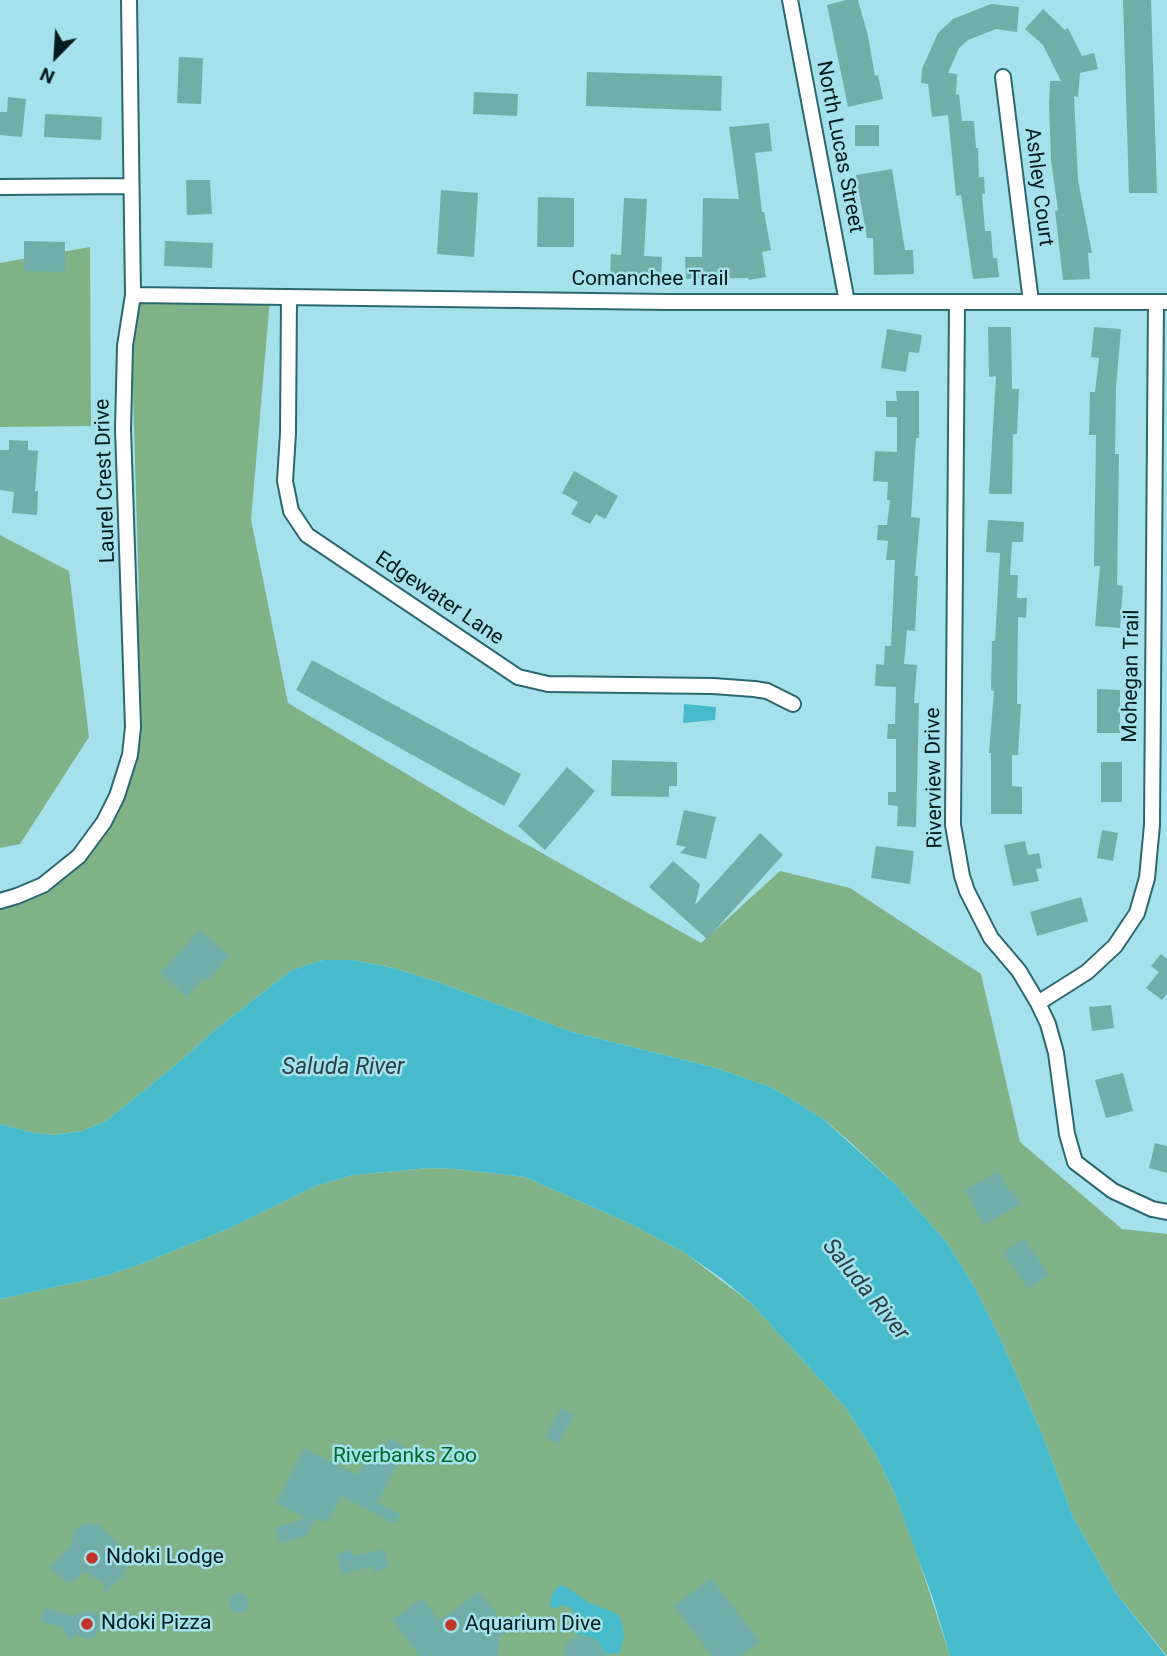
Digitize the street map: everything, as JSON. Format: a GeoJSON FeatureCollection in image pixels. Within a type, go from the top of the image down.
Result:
{"type":"FeatureCollection","features":[{"type":"Feature","properties":{"kind":"street","name":"Laurel Crest Drive"},"geometry":{"type":"LineString","coordinates":[[0,901],[43,885],[79,856],[113,805],[123,783],[130,755],[134,727],[123,429],[125,346],[133,295],[129,0]]}},
{"type":"Feature","properties":{"kind":"street","name":"North Lucas Street"},"geometry":{"type":"LineString","coordinates":[[790,0],[847,302]]}},
{"type":"Feature","properties":{"kind":"street","name":"Ashley Court"},"geometry":{"type":"LineString","coordinates":[[1003,77],[1031,302]]}},
{"type":"Feature","properties":{"kind":"street"},"geometry":{"type":"LineString","coordinates":[[0,187],[130,186]]}},
{"type":"Feature","properties":{"kind":"street","name":"Comanchee Trail"},"geometry":{"type":"LineString","coordinates":[[133,295],[847,302],[1162,302]]}},
{"type":"Feature","properties":{"kind":"street","name":"Edgewater Lane"},"geometry":{"type":"LineString","coordinates":[[289,298],[285,481],[291,511],[307,535],[518,677],[548,684],[713,685],[754,689],[767,691],[793,704]]}},
{"type":"Feature","properties":{"kind":"street","name":"Riverview Drive"},"geometry":{"type":"LineString","coordinates":[[957,302],[953,825],[962,876],[991,938],[1019,971],[1048,1024],[1062,1086],[1067,1134],[1075,1162],[1113,1191],[1152,1209],[1167,1212]]}},
{"type":"Feature","properties":{"kind":"street","name":"Mohegan Trail"},"geometry":{"type":"LineString","coordinates":[[1038,1003],[1087,972],[1115,946],[1137,913],[1145,887],[1152,825],[1162,302]]}},
{"type":"Feature","properties":{"kind":"green space"},"geometry":{"type":"Polygon","coordinates":[[[90,247],[91,426],[0,427],[0,263],[90,247]]]}},
{"type":"Feature","properties":{"kind":"green space"},"geometry":{"type":"Polygon","coordinates":[[[130,291],[270,299],[251,520],[288,703],[487,822],[701,943],[780,871],[850,888],[981,974],[1020,1142],[1122,1229],[1167,1234],[1167,1656],[1116,1593],[1073,1517],[1044,1439],[1001,1340],[975,1288],[948,1244],[896,1185],[849,1141],[823,1119],[773,1088],[716,1068],[572,1032],[393,968],[353,960],[323,960],[292,970],[106,1121],[82,1131],[55,1135],[34,1133],[0,1124],[0,910],[53,887],[124,780],[139,597],[130,291]]]}},
{"type":"Feature","properties":{"kind":"green space"},"geometry":{"type":"Polygon","coordinates":[[[0,535],[69,571],[89,737],[20,844],[0,848],[0,535]]]}},
{"type":"Feature","properties":{"kind":"green space","name":"Riverbanks Zoo"},"geometry":{"type":"Polygon","coordinates":[[[429,1168],[525,1177],[631,1224],[685,1253],[751,1303],[847,1409],[876,1455],[895,1494],[915,1548],[950,1656],[0,1656],[0,1299],[105,1276],[138,1265],[230,1228],[315,1186],[353,1175],[429,1168]]]}},
{"type":"Feature","properties":{"kind":"water"},"geometry":{"type":"Polygon","coordinates":[[[684,704],[716,707],[715,720],[683,723],[684,704]]]}},
{"type":"Feature","properties":{"kind":"water","name":"Saluda River"},"geometry":{"type":"Polygon","coordinates":[[[323,960],[353,960],[393,968],[572,1032],[716,1068],[773,1088],[823,1119],[896,1185],[948,1244],[975,1288],[1001,1340],[1044,1439],[1073,1517],[1116,1593],[1166,1656],[950,1656],[933,1599],[895,1494],[876,1455],[847,1409],[751,1303],[721,1278],[685,1253],[631,1224],[525,1177],[429,1168],[353,1175],[315,1186],[230,1228],[138,1265],[105,1276],[0,1299],[0,1124],[34,1133],[55,1135],[82,1131],[106,1121],[292,970],[323,960]]]}},
{"type":"Feature","properties":{"kind":"water"},"geometry":{"type":"Polygon","coordinates":[[[560,1585],[588,1602],[617,1614],[624,1636],[620,1653],[606,1654],[596,1639],[574,1633],[572,1609],[564,1605],[554,1609],[550,1605],[552,1594],[560,1585]]]}},
{"type":"Feature","properties":{"kind":"building"},"geometry":{"type":"Polygon","coordinates":[[[858,0],[875,76],[878,75],[883,99],[848,107],[827,5],[858,0]]]}},
{"type":"Feature","properties":{"kind":"building"},"geometry":{"type":"Polygon","coordinates":[[[1123,0],[1151,0],[1157,193],[1129,193],[1123,0]]]}},
{"type":"Feature","properties":{"kind":"building"},"geometry":{"type":"Polygon","coordinates":[[[991,4],[1019,7],[1017,32],[996,29],[968,40],[959,48],[948,73],[957,74],[956,95],[959,94],[962,121],[974,121],[979,177],[984,177],[985,194],[982,194],[985,231],[991,231],[993,258],[997,258],[999,277],[973,279],[961,195],[956,196],[948,115],[932,117],[928,84],[921,83],[922,69],[938,33],[953,19],[991,4]]]}},
{"type":"Feature","properties":{"kind":"building"},"geometry":{"type":"Polygon","coordinates":[[[1043,9],[1065,30],[1068,28],[1082,56],[1094,53],[1098,69],[1080,73],[1078,97],[1074,96],[1078,180],[1092,253],[1088,253],[1090,279],[1063,280],[1055,211],[1058,210],[1051,160],[1049,104],[1050,81],[1061,81],[1043,45],[1025,29],[1043,9]]]}},
{"type":"Feature","properties":{"kind":"building"},"geometry":{"type":"Polygon","coordinates":[[[179,57],[203,58],[201,104],[177,103],[179,57]]]}},
{"type":"Feature","properties":{"kind":"building"},"geometry":{"type":"Polygon","coordinates":[[[587,72],[722,76],[721,111],[586,106],[587,72]]]}},
{"type":"Feature","properties":{"kind":"building"},"geometry":{"type":"Polygon","coordinates":[[[474,92],[518,94],[517,116],[473,114],[474,92]]]}},
{"type":"Feature","properties":{"kind":"building"},"geometry":{"type":"Polygon","coordinates":[[[8,97],[26,99],[22,137],[0,135],[0,112],[7,112],[8,97]]]}},
{"type":"Feature","properties":{"kind":"building"},"geometry":{"type":"Polygon","coordinates":[[[45,114],[102,117],[101,140],[44,137],[45,114]]]}},
{"type":"Feature","properties":{"kind":"building"},"geometry":{"type":"Polygon","coordinates":[[[769,123],[772,151],[755,153],[762,212],[771,250],[762,252],[766,277],[749,280],[686,279],[685,257],[702,257],[703,198],[739,199],[729,127],[769,123]]]}},
{"type":"Feature","properties":{"kind":"building"},"geometry":{"type":"Polygon","coordinates":[[[855,125],[879,125],[879,146],[855,146],[855,125]]]}},
{"type":"Feature","properties":{"kind":"building"},"geometry":{"type":"Polygon","coordinates":[[[892,169],[905,250],[913,250],[914,274],[874,275],[873,238],[867,238],[856,175],[892,169]]]}},
{"type":"Feature","properties":{"kind":"building"},"geometry":{"type":"Polygon","coordinates":[[[186,180],[210,180],[212,214],[187,215],[186,180]]]}},
{"type":"Feature","properties":{"kind":"building"},"geometry":{"type":"Polygon","coordinates":[[[441,190],[478,193],[474,257],[437,254],[441,190]]]}},
{"type":"Feature","properties":{"kind":"building"},"geometry":{"type":"Polygon","coordinates":[[[538,197],[574,198],[574,247],[537,247],[538,197]]]}},
{"type":"Feature","properties":{"kind":"building"},"geometry":{"type":"Polygon","coordinates":[[[624,198],[647,199],[644,256],[662,257],[661,280],[610,277],[611,254],[621,255],[624,198]]]}},
{"type":"Feature","properties":{"kind":"building"},"geometry":{"type":"Polygon","coordinates":[[[24,241],[65,242],[65,272],[24,271],[24,241]]]}},
{"type":"Feature","properties":{"kind":"building"},"geometry":{"type":"Polygon","coordinates":[[[165,241],[213,243],[212,268],[164,266],[165,241]]]}},
{"type":"Feature","properties":{"kind":"building"},"geometry":{"type":"Polygon","coordinates":[[[988,327],[1011,327],[1012,389],[1019,389],[1017,434],[1013,434],[1012,494],[989,494],[996,376],[989,377],[988,327]]]}},
{"type":"Feature","properties":{"kind":"building"},"geometry":{"type":"Polygon","coordinates":[[[1094,327],[1121,329],[1116,387],[1115,454],[1119,454],[1117,585],[1123,586],[1120,628],[1095,626],[1100,566],[1094,566],[1096,435],[1089,435],[1090,392],[1095,392],[1099,358],[1091,357],[1094,327]]]}},
{"type":"Feature","properties":{"kind":"building"},"geometry":{"type":"Polygon","coordinates":[[[887,329],[922,335],[919,353],[909,352],[906,372],[881,368],[887,329]]]}},
{"type":"Feature","properties":{"kind":"building"},"geometry":{"type":"Polygon","coordinates":[[[896,391],[919,391],[919,438],[916,438],[911,517],[920,518],[915,576],[918,576],[915,631],[907,630],[904,664],[917,665],[914,703],[919,703],[916,827],[897,826],[898,806],[888,805],[888,792],[896,792],[896,739],[887,739],[888,724],[895,724],[896,687],[875,686],[876,664],[884,665],[885,646],[891,646],[895,560],[886,560],[888,541],[877,540],[878,525],[887,525],[890,500],[887,500],[888,482],[873,481],[875,451],[897,452],[897,417],[886,417],[886,401],[897,401],[896,391]]]}},
{"type":"Feature","properties":{"kind":"building"},"geometry":{"type":"Polygon","coordinates":[[[9,440],[28,441],[28,450],[38,451],[35,491],[38,491],[37,515],[12,513],[14,492],[0,490],[0,450],[9,450],[9,440]]]}},
{"type":"Feature","properties":{"kind":"building"},"geometry":{"type":"Polygon","coordinates":[[[574,471],[618,496],[605,519],[596,514],[590,524],[571,514],[578,502],[562,493],[574,471]]]}},
{"type":"Feature","properties":{"kind":"building"},"geometry":{"type":"Polygon","coordinates":[[[988,520],[1024,522],[1023,542],[1012,542],[1010,575],[1018,575],[1017,598],[1027,598],[1026,618],[1018,617],[1017,704],[1021,704],[1018,755],[1012,755],[1012,786],[1022,787],[1022,814],[991,814],[989,753],[994,691],[991,690],[992,641],[995,641],[1000,553],[986,552],[988,520]]]}},
{"type":"Feature","properties":{"kind":"building"},"geometry":{"type":"Polygon","coordinates":[[[312,660],[521,774],[504,806],[296,690],[312,660]]]}},
{"type":"Feature","properties":{"kind":"building"},"geometry":{"type":"Polygon","coordinates":[[[1097,689],[1120,690],[1120,733],[1097,733],[1097,689]]]}},
{"type":"Feature","properties":{"kind":"building"},"geometry":{"type":"Polygon","coordinates":[[[612,760],[677,762],[677,786],[669,786],[669,797],[611,796],[612,760]]]}},
{"type":"Feature","properties":{"kind":"building"},"geometry":{"type":"Polygon","coordinates":[[[1101,762],[1122,762],[1122,802],[1101,802],[1101,762]]]}},
{"type":"Feature","properties":{"kind":"building"},"geometry":{"type":"Polygon","coordinates":[[[567,767],[595,791],[545,850],[518,826],[567,767]]]}},
{"type":"Feature","properties":{"kind":"building"},"geometry":{"type":"Polygon","coordinates":[[[684,810],[716,817],[706,859],[680,853],[686,847],[676,845],[684,810]]]}},
{"type":"Feature","properties":{"kind":"building"},"geometry":{"type":"Polygon","coordinates":[[[1102,830],[1118,833],[1113,861],[1097,858],[1102,830]]]}},
{"type":"Feature","properties":{"kind":"building"},"geometry":{"type":"Polygon","coordinates":[[[760,833],[783,855],[707,939],[649,887],[673,861],[700,884],[695,905],[760,833]]]}},
{"type":"Feature","properties":{"kind":"building"},"geometry":{"type":"Polygon","coordinates":[[[1025,841],[1028,855],[1039,853],[1042,868],[1036,869],[1039,881],[1013,886],[1004,845],[1025,841]]]}},
{"type":"Feature","properties":{"kind":"building"},"geometry":{"type":"Polygon","coordinates":[[[876,846],[914,851],[910,884],[871,878],[876,846]]]}},
{"type":"Feature","properties":{"kind":"building"},"geometry":{"type":"Polygon","coordinates":[[[1081,897],[1088,921],[1037,936],[1030,912],[1081,897]]]}},
{"type":"Feature","properties":{"kind":"building"},"geometry":{"type":"Polygon","coordinates":[[[200,930],[230,956],[207,981],[204,978],[187,997],[160,973],[200,930]]]}},
{"type":"Feature","properties":{"kind":"building"},"geometry":{"type":"Polygon","coordinates":[[[1161,954],[1167,959],[1167,994],[1162,1000],[1146,988],[1159,972],[1151,966],[1161,954]]]}},
{"type":"Feature","properties":{"kind":"building"},"geometry":{"type":"Polygon","coordinates":[[[1111,1005],[1114,1028],[1092,1031],[1089,1007],[1111,1005]]]}},
{"type":"Feature","properties":{"kind":"building"},"geometry":{"type":"Polygon","coordinates":[[[1123,1073],[1133,1111],[1106,1118],[1095,1080],[1123,1073]]]}},
{"type":"Feature","properties":{"kind":"building"},"geometry":{"type":"Polygon","coordinates":[[[1155,1143],[1167,1146],[1167,1173],[1149,1168],[1155,1143]]]}},
{"type":"Feature","properties":{"kind":"building"},"geometry":{"type":"Polygon","coordinates":[[[999,1171],[1009,1191],[1012,1189],[1021,1204],[984,1225],[965,1190],[999,1171]]]}},
{"type":"Feature","properties":{"kind":"building"},"geometry":{"type":"Polygon","coordinates":[[[1024,1238],[1049,1275],[1028,1289],[1003,1253],[1024,1238]]]}},
{"type":"Feature","properties":{"kind":"building"},"geometry":{"type":"Polygon","coordinates":[[[561,1408],[574,1415],[558,1444],[545,1437],[561,1408]]]}},
{"type":"Feature","properties":{"kind":"building"},"geometry":{"type":"Polygon","coordinates":[[[390,1438],[406,1447],[377,1503],[400,1514],[395,1524],[341,1496],[327,1523],[316,1518],[307,1535],[280,1544],[275,1528],[306,1518],[276,1503],[304,1448],[357,1475],[369,1454],[377,1458],[390,1438]]]}},
{"type":"Feature","properties":{"kind":"building","name":"Ndoki Lodge"},"geometry":{"type":"Polygon","coordinates":[[[86,1523],[99,1525],[126,1554],[127,1568],[124,1575],[104,1594],[103,1583],[84,1571],[76,1580],[67,1582],[49,1568],[70,1547],[74,1531],[86,1523]]]}},
{"type":"Feature","properties":{"kind":"building"},"geometry":{"type":"Polygon","coordinates":[[[384,1549],[389,1568],[372,1572],[373,1566],[341,1574],[337,1554],[351,1550],[353,1556],[384,1549]]]}},
{"type":"Feature","properties":{"kind":"building"},"geometry":{"type":"Polygon","coordinates":[[[711,1578],[760,1642],[741,1656],[712,1656],[674,1606],[711,1578]]]}},
{"type":"Feature","properties":{"kind":"building","name":"Aquarium Dive"},"geometry":{"type":"Polygon","coordinates":[[[479,1591],[509,1630],[500,1636],[498,1656],[420,1656],[392,1620],[422,1598],[440,1621],[479,1591]]]}},
{"type":"Feature","properties":{"kind":"building"},"geometry":{"type":"Polygon","coordinates":[[[239,1593],[246,1596],[249,1603],[246,1610],[239,1613],[232,1610],[229,1603],[232,1596],[239,1593]]]}},
{"type":"Feature","properties":{"kind":"building"},"geometry":{"type":"Polygon","coordinates":[[[44,1608],[75,1616],[80,1612],[91,1611],[98,1615],[100,1629],[94,1638],[77,1635],[69,1640],[62,1627],[41,1622],[44,1608]]]}},
{"type":"Feature","properties":{"kind":"building"},"geometry":{"type":"Polygon","coordinates":[[[579,1635],[596,1640],[606,1656],[563,1656],[567,1642],[579,1635]]]}},
{"type":"Feature","properties":{"kind":"place","name":"Ndoki Lodge"},"geometry":{"type":"Point","coordinates":[92,1558]}},
{"type":"Feature","properties":{"kind":"place","name":"Ndoki Pizza"},"geometry":{"type":"Point","coordinates":[87,1624]}},
{"type":"Feature","properties":{"kind":"place","name":"Aquarium Dive"},"geometry":{"type":"Point","coordinates":[451,1625]}}]}
